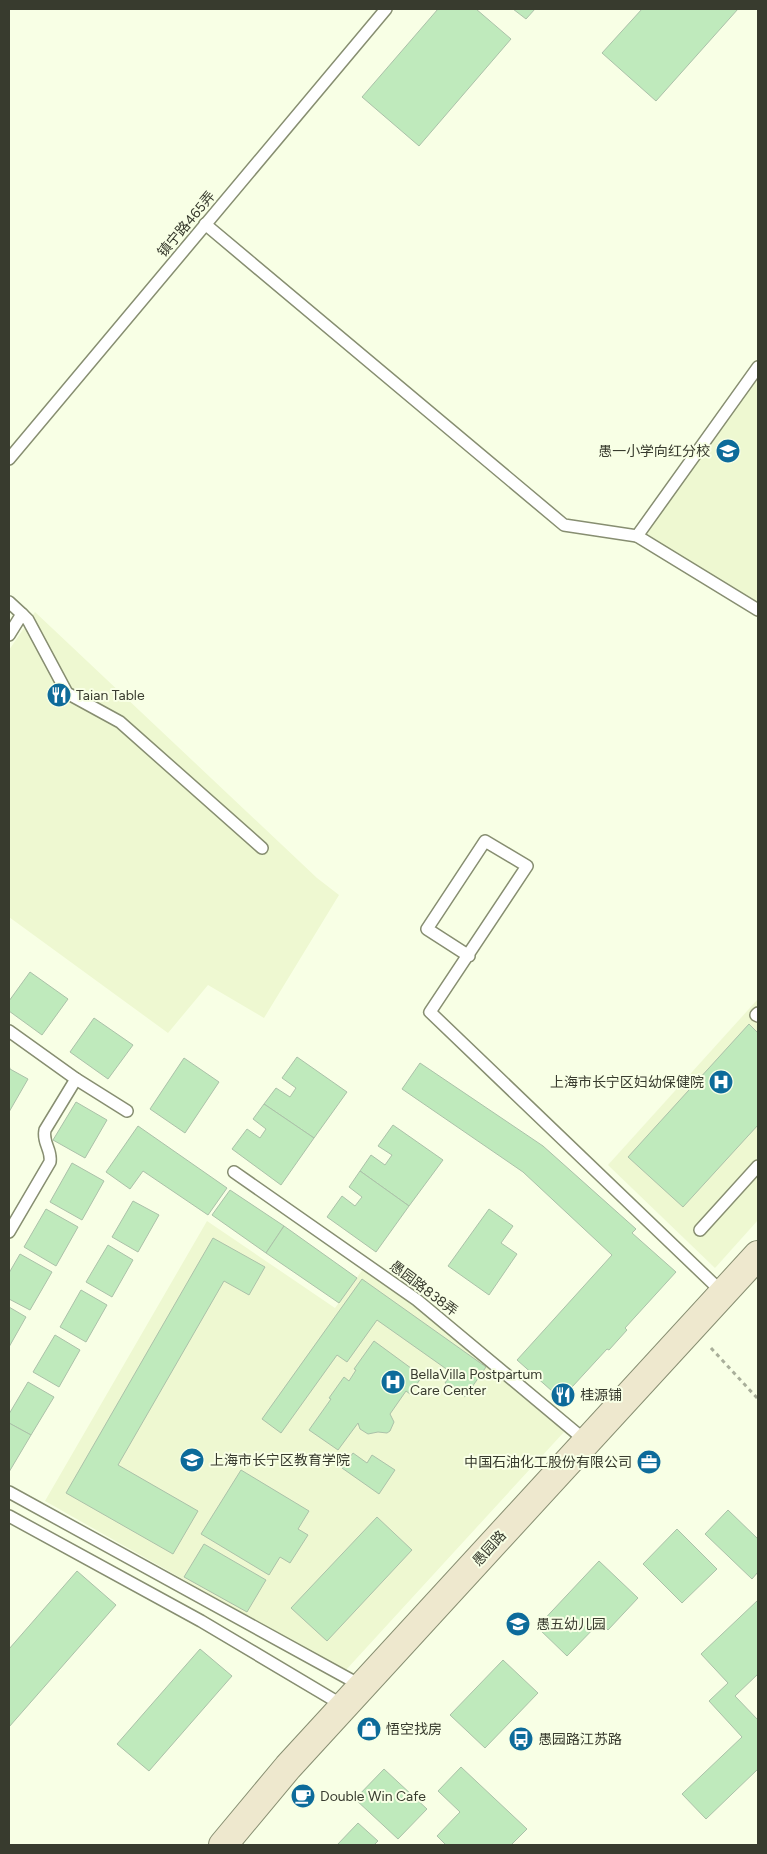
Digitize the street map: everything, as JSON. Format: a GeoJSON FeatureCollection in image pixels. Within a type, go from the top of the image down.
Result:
{"type":"FeatureCollection","features":[{"type":"Feature","properties":{"kind":"main road","name":"愚园路"},"geometry":{"type":"LineString","coordinates":[[223,1845],[288,1767],[758,1255]]}},
{"type":"Feature","properties":{"kind":"lane","name":"镇宁路465弄"},"geometry":{"type":"LineString","coordinates":[[9,459],[386,9]]}},
{"type":"Feature","properties":{"kind":"lane"},"geometry":{"type":"LineString","coordinates":[[206,224],[564,525],[637,536],[758,610]]}},
{"type":"Feature","properties":{"kind":"lane"},"geometry":{"type":"LineString","coordinates":[[637,536],[758,367]]}},
{"type":"Feature","properties":{"kind":"lane"},"geometry":{"type":"LineString","coordinates":[[9,602],[28,620],[67,693],[120,722],[262,848]]}},
{"type":"Feature","properties":{"kind":"lane"},"geometry":{"type":"LineString","coordinates":[[9,635],[22,614]]}},
{"type":"Feature","properties":{"kind":"lane"},"geometry":{"type":"LineString","coordinates":[[468,956],[427,929],[485,841],[528,866],[468,956],[430,1012],[723,1293]]}},
{"type":"Feature","properties":{"kind":"lane"},"geometry":{"type":"LineString","coordinates":[[9,1031],[76,1079],[127,1110]]}},
{"type":"Feature","properties":{"kind":"lane"},"geometry":{"type":"LineString","coordinates":[[9,1232],[50,1162],[51,1155],[43,1137],[45,1130],[76,1079]]}},
{"type":"Feature","properties":{"kind":"lane"},"geometry":{"type":"LineString","coordinates":[[700,1230],[758,1166]]}},
{"type":"Feature","properties":{"kind":"lane","name":"愚园路838弄"},"geometry":{"type":"LineString","coordinates":[[234,1172],[417,1300],[586,1441]]}},
{"type":"Feature","properties":{"kind":"lane"},"geometry":{"type":"LineString","coordinates":[[9,1492],[362,1686]]}},
{"type":"Feature","properties":{"kind":"lane"},"geometry":{"type":"LineString","coordinates":[[9,1516],[201,1621],[344,1706]]}},
{"type":"Feature","properties":{"kind":"path"},"geometry":{"type":"LineString","coordinates":[[692,1328],[758,1399]]}},
{"type":"Feature","properties":{"kind":"shaded area","name":"愚一小学向红分校"},"geometry":{"type":"Polygon","coordinates":[[[758,367],[758,610],[637,536],[758,367]]]}},
{"type":"Feature","properties":{"kind":"shaded area"},"geometry":{"type":"Polygon","coordinates":[[[35,612],[317,878],[339,895],[264,1018],[208,985],[168,1033],[9,917],[9,650],[35,612]]]}},
{"type":"Feature","properties":{"kind":"shaded area","name":"上海市长宁区妇幼保健院"},"geometry":{"type":"Polygon","coordinates":[[[758,999],[758,1220],[715,1268],[608,1165],[758,999]]]}},
{"type":"Feature","properties":{"kind":"shaded area","name":"上海市长宁区教育学院"},"geometry":{"type":"Polygon","coordinates":[[[207,1221],[335,1308],[363,1269],[416,1307],[564,1432],[345,1671],[45,1501],[207,1221]]]}},
{"type":"Feature","properties":{"kind":"building"},"geometry":{"type":"Polygon","coordinates":[[[438,9],[476,9],[511,39],[419,146],[362,97],[438,9]]]}},
{"type":"Feature","properties":{"kind":"building"},"geometry":{"type":"Polygon","coordinates":[[[513,9],[535,9],[526,19],[513,9]]]}},
{"type":"Feature","properties":{"kind":"building"},"geometry":{"type":"Polygon","coordinates":[[[642,9],[738,9],[656,101],[602,53],[642,9]]]}},
{"type":"Feature","properties":{"kind":"building"},"geometry":{"type":"Polygon","coordinates":[[[30,972],[68,999],[42,1035],[9,1011],[9,1001],[30,972]]]}},
{"type":"Feature","properties":{"kind":"building"},"geometry":{"type":"Polygon","coordinates":[[[94,1018],[133,1045],[108,1079],[70,1052],[94,1018]]]}},
{"type":"Feature","properties":{"kind":"building"},"geometry":{"type":"Polygon","coordinates":[[[749,1024],[758,1033],[758,1125],[683,1207],[628,1157],[749,1024]]]}},
{"type":"Feature","properties":{"kind":"building"},"geometry":{"type":"Polygon","coordinates":[[[297,1057],[347,1092],[314,1138],[264,1104],[276,1088],[290,1097],[296,1088],[282,1078],[297,1057]]]}},
{"type":"Feature","properties":{"kind":"building"},"geometry":{"type":"Polygon","coordinates":[[[184,1058],[219,1082],[185,1133],[150,1109],[184,1058]]]}},
{"type":"Feature","properties":{"kind":"building"},"geometry":{"type":"Polygon","coordinates":[[[420,1063],[543,1146],[636,1229],[632,1233],[676,1272],[625,1328],[627,1330],[609,1350],[607,1349],[561,1399],[517,1360],[612,1255],[523,1172],[402,1089],[420,1063]]]}},
{"type":"Feature","properties":{"kind":"building"},"geometry":{"type":"Polygon","coordinates":[[[9,1065],[10,1069],[28,1079],[9,1112],[9,1065]]]}},
{"type":"Feature","properties":{"kind":"building"},"geometry":{"type":"Polygon","coordinates":[[[76,1102],[107,1120],[85,1158],[53,1140],[76,1102]]]}},
{"type":"Feature","properties":{"kind":"building"},"geometry":{"type":"Polygon","coordinates":[[[264,1104],[314,1138],[281,1185],[232,1149],[247,1129],[260,1138],[266,1129],[253,1119],[264,1104]]]}},
{"type":"Feature","properties":{"kind":"building"},"geometry":{"type":"Polygon","coordinates":[[[393,1125],[443,1160],[409,1206],[360,1171],[371,1155],[385,1165],[392,1155],[378,1146],[393,1125]]]}},
{"type":"Feature","properties":{"kind":"building"},"geometry":{"type":"Polygon","coordinates":[[[138,1126],[227,1188],[208,1215],[143,1171],[130,1189],[106,1172],[138,1126]]]}},
{"type":"Feature","properties":{"kind":"building"},"geometry":{"type":"Polygon","coordinates":[[[72,1163],[104,1181],[82,1220],[50,1202],[72,1163]]]}},
{"type":"Feature","properties":{"kind":"building"},"geometry":{"type":"Polygon","coordinates":[[[360,1171],[409,1206],[376,1252],[327,1217],[342,1196],[355,1206],[362,1197],[349,1187],[360,1171]]]}},
{"type":"Feature","properties":{"kind":"building"},"geometry":{"type":"Polygon","coordinates":[[[230,1190],[284,1226],[266,1253],[212,1215],[230,1190]]]}},
{"type":"Feature","properties":{"kind":"building"},"geometry":{"type":"Polygon","coordinates":[[[133,1201],[159,1215],[138,1252],[112,1237],[133,1201]]]}},
{"type":"Feature","properties":{"kind":"building"},"geometry":{"type":"Polygon","coordinates":[[[46,1209],[78,1227],[56,1266],[24,1247],[46,1209]]]}},
{"type":"Feature","properties":{"kind":"building"},"geometry":{"type":"Polygon","coordinates":[[[489,1209],[513,1226],[501,1243],[517,1254],[489,1295],[448,1266],[489,1209]]]}},
{"type":"Feature","properties":{"kind":"building"},"geometry":{"type":"Polygon","coordinates":[[[284,1226],[357,1278],[339,1303],[266,1253],[284,1226]]]}},
{"type":"Feature","properties":{"kind":"building"},"geometry":{"type":"Polygon","coordinates":[[[213,1238],[265,1267],[249,1295],[224,1281],[118,1465],[198,1511],[173,1554],[66,1493],[213,1238]]]}},
{"type":"Feature","properties":{"kind":"building"},"geometry":{"type":"Polygon","coordinates":[[[108,1245],[133,1260],[112,1297],[86,1282],[108,1245]]]}},
{"type":"Feature","properties":{"kind":"building"},"geometry":{"type":"Polygon","coordinates":[[[20,1254],[52,1272],[30,1310],[9,1299],[9,1273],[20,1254]]]}},
{"type":"Feature","properties":{"kind":"building"},"geometry":{"type":"Polygon","coordinates":[[[362,1279],[486,1367],[465,1397],[445,1383],[452,1373],[377,1320],[347,1362],[337,1355],[281,1433],[262,1419],[362,1279]]]}},
{"type":"Feature","properties":{"kind":"building"},"geometry":{"type":"Polygon","coordinates":[[[81,1290],[107,1305],[86,1342],[60,1327],[81,1290]]]}},
{"type":"Feature","properties":{"kind":"building"},"geometry":{"type":"Polygon","coordinates":[[[9,1307],[26,1317],[9,1347],[9,1307]]]}},
{"type":"Feature","properties":{"kind":"building"},"geometry":{"type":"Polygon","coordinates":[[[55,1335],[80,1350],[59,1387],[33,1372],[55,1335]]]}},
{"type":"Feature","properties":{"kind":"building"},"geometry":{"type":"Polygon","coordinates":[[[374,1341],[419,1374],[418,1376],[421,1378],[410,1394],[406,1391],[390,1414],[394,1422],[390,1431],[387,1433],[368,1434],[360,1429],[358,1423],[338,1450],[309,1430],[344,1377],[349,1381],[356,1370],[354,1369],[374,1341]]]}},
{"type":"Feature","properties":{"kind":"building"},"geometry":{"type":"Polygon","coordinates":[[[28,1382],[54,1397],[31,1435],[9,1423],[9,1414],[28,1382]]]}},
{"type":"Feature","properties":{"kind":"building"},"geometry":{"type":"Polygon","coordinates":[[[9,1423],[31,1435],[9,1472],[9,1423]]]}},
{"type":"Feature","properties":{"kind":"building"},"geometry":{"type":"Polygon","coordinates":[[[353,1453],[367,1463],[372,1455],[395,1470],[379,1494],[342,1468],[353,1453]]]}},
{"type":"Feature","properties":{"kind":"building"},"geometry":{"type":"Polygon","coordinates":[[[241,1470],[309,1511],[298,1529],[308,1535],[290,1563],[280,1557],[269,1575],[201,1534],[241,1470]]]}},
{"type":"Feature","properties":{"kind":"building"},"geometry":{"type":"Polygon","coordinates":[[[728,1510],[758,1539],[758,1572],[752,1579],[705,1534],[728,1510]]]}},
{"type":"Feature","properties":{"kind":"building"},"geometry":{"type":"Polygon","coordinates":[[[377,1517],[412,1550],[327,1641],[291,1608],[377,1517]]]}},
{"type":"Feature","properties":{"kind":"building"},"geometry":{"type":"Polygon","coordinates":[[[677,1529],[717,1569],[682,1603],[643,1564],[677,1529]]]}},
{"type":"Feature","properties":{"kind":"building"},"geometry":{"type":"Polygon","coordinates":[[[204,1544],[266,1580],[247,1612],[184,1577],[204,1544]]]}},
{"type":"Feature","properties":{"kind":"building"},"geometry":{"type":"Polygon","coordinates":[[[599,1561],[638,1598],[608,1630],[600,1622],[567,1656],[537,1627],[599,1561]]]}},
{"type":"Feature","properties":{"kind":"building"},"geometry":{"type":"Polygon","coordinates":[[[77,1571],[116,1605],[9,1727],[9,1649],[77,1571]]]}},
{"type":"Feature","properties":{"kind":"building"},"geometry":{"type":"Polygon","coordinates":[[[758,1600],[758,1674],[735,1696],[758,1720],[758,1769],[706,1819],[682,1794],[742,1737],[709,1701],[728,1683],[701,1654],[758,1600]]]}},
{"type":"Feature","properties":{"kind":"building"},"geometry":{"type":"Polygon","coordinates":[[[200,1649],[232,1676],[149,1771],[117,1744],[200,1649]]]}},
{"type":"Feature","properties":{"kind":"building"},"geometry":{"type":"Polygon","coordinates":[[[503,1660],[538,1693],[485,1748],[450,1715],[503,1660]]]}},
{"type":"Feature","properties":{"kind":"building"},"geometry":{"type":"Polygon","coordinates":[[[461,1767],[527,1829],[511,1845],[446,1845],[437,1836],[460,1812],[438,1791],[461,1767]]]}},
{"type":"Feature","properties":{"kind":"building"},"geometry":{"type":"Polygon","coordinates":[[[384,1769],[427,1809],[398,1839],[355,1799],[384,1769]]]}},
{"type":"Feature","properties":{"kind":"building"},"geometry":{"type":"Polygon","coordinates":[[[358,1823],[378,1841],[374,1845],[337,1845],[358,1823]]]}},
{"type":"Feature","properties":{"kind":"place","name":"愚一小学向红分校"},"geometry":{"type":"Point","coordinates":[728,451]}},
{"type":"Feature","properties":{"kind":"place","name":"Taian Table"},"geometry":{"type":"Point","coordinates":[59,695]}},
{"type":"Feature","properties":{"kind":"place","name":"上海市长宁区妇幼保健院"},"geometry":{"type":"Point","coordinates":[721,1082]}},
{"type":"Feature","properties":{"kind":"place","name":"BellaVilla Postpartum Care Center"},"geometry":{"type":"Point","coordinates":[393,1382]}},
{"type":"Feature","properties":{"kind":"place","name":"桂源铺"},"geometry":{"type":"Point","coordinates":[563,1395]}},
{"type":"Feature","properties":{"kind":"place","name":"上海市长宁区教育学院"},"geometry":{"type":"Point","coordinates":[192,1460]}},
{"type":"Feature","properties":{"kind":"place","name":"中国石油化工股份有限公司"},"geometry":{"type":"Point","coordinates":[649,1462]}},
{"type":"Feature","properties":{"kind":"place","name":"愚五幼儿园"},"geometry":{"type":"Point","coordinates":[518,1624]}},
{"type":"Feature","properties":{"kind":"place","name":"悟空找房"},"geometry":{"type":"Point","coordinates":[369,1729]}},
{"type":"Feature","properties":{"kind":"place","name":"愚园路江苏路"},"geometry":{"type":"Point","coordinates":[521,1739]}},
{"type":"Feature","properties":{"kind":"place","name":"Double Win Cafe"},"geometry":{"type":"Point","coordinates":[303,1796]}}]}
